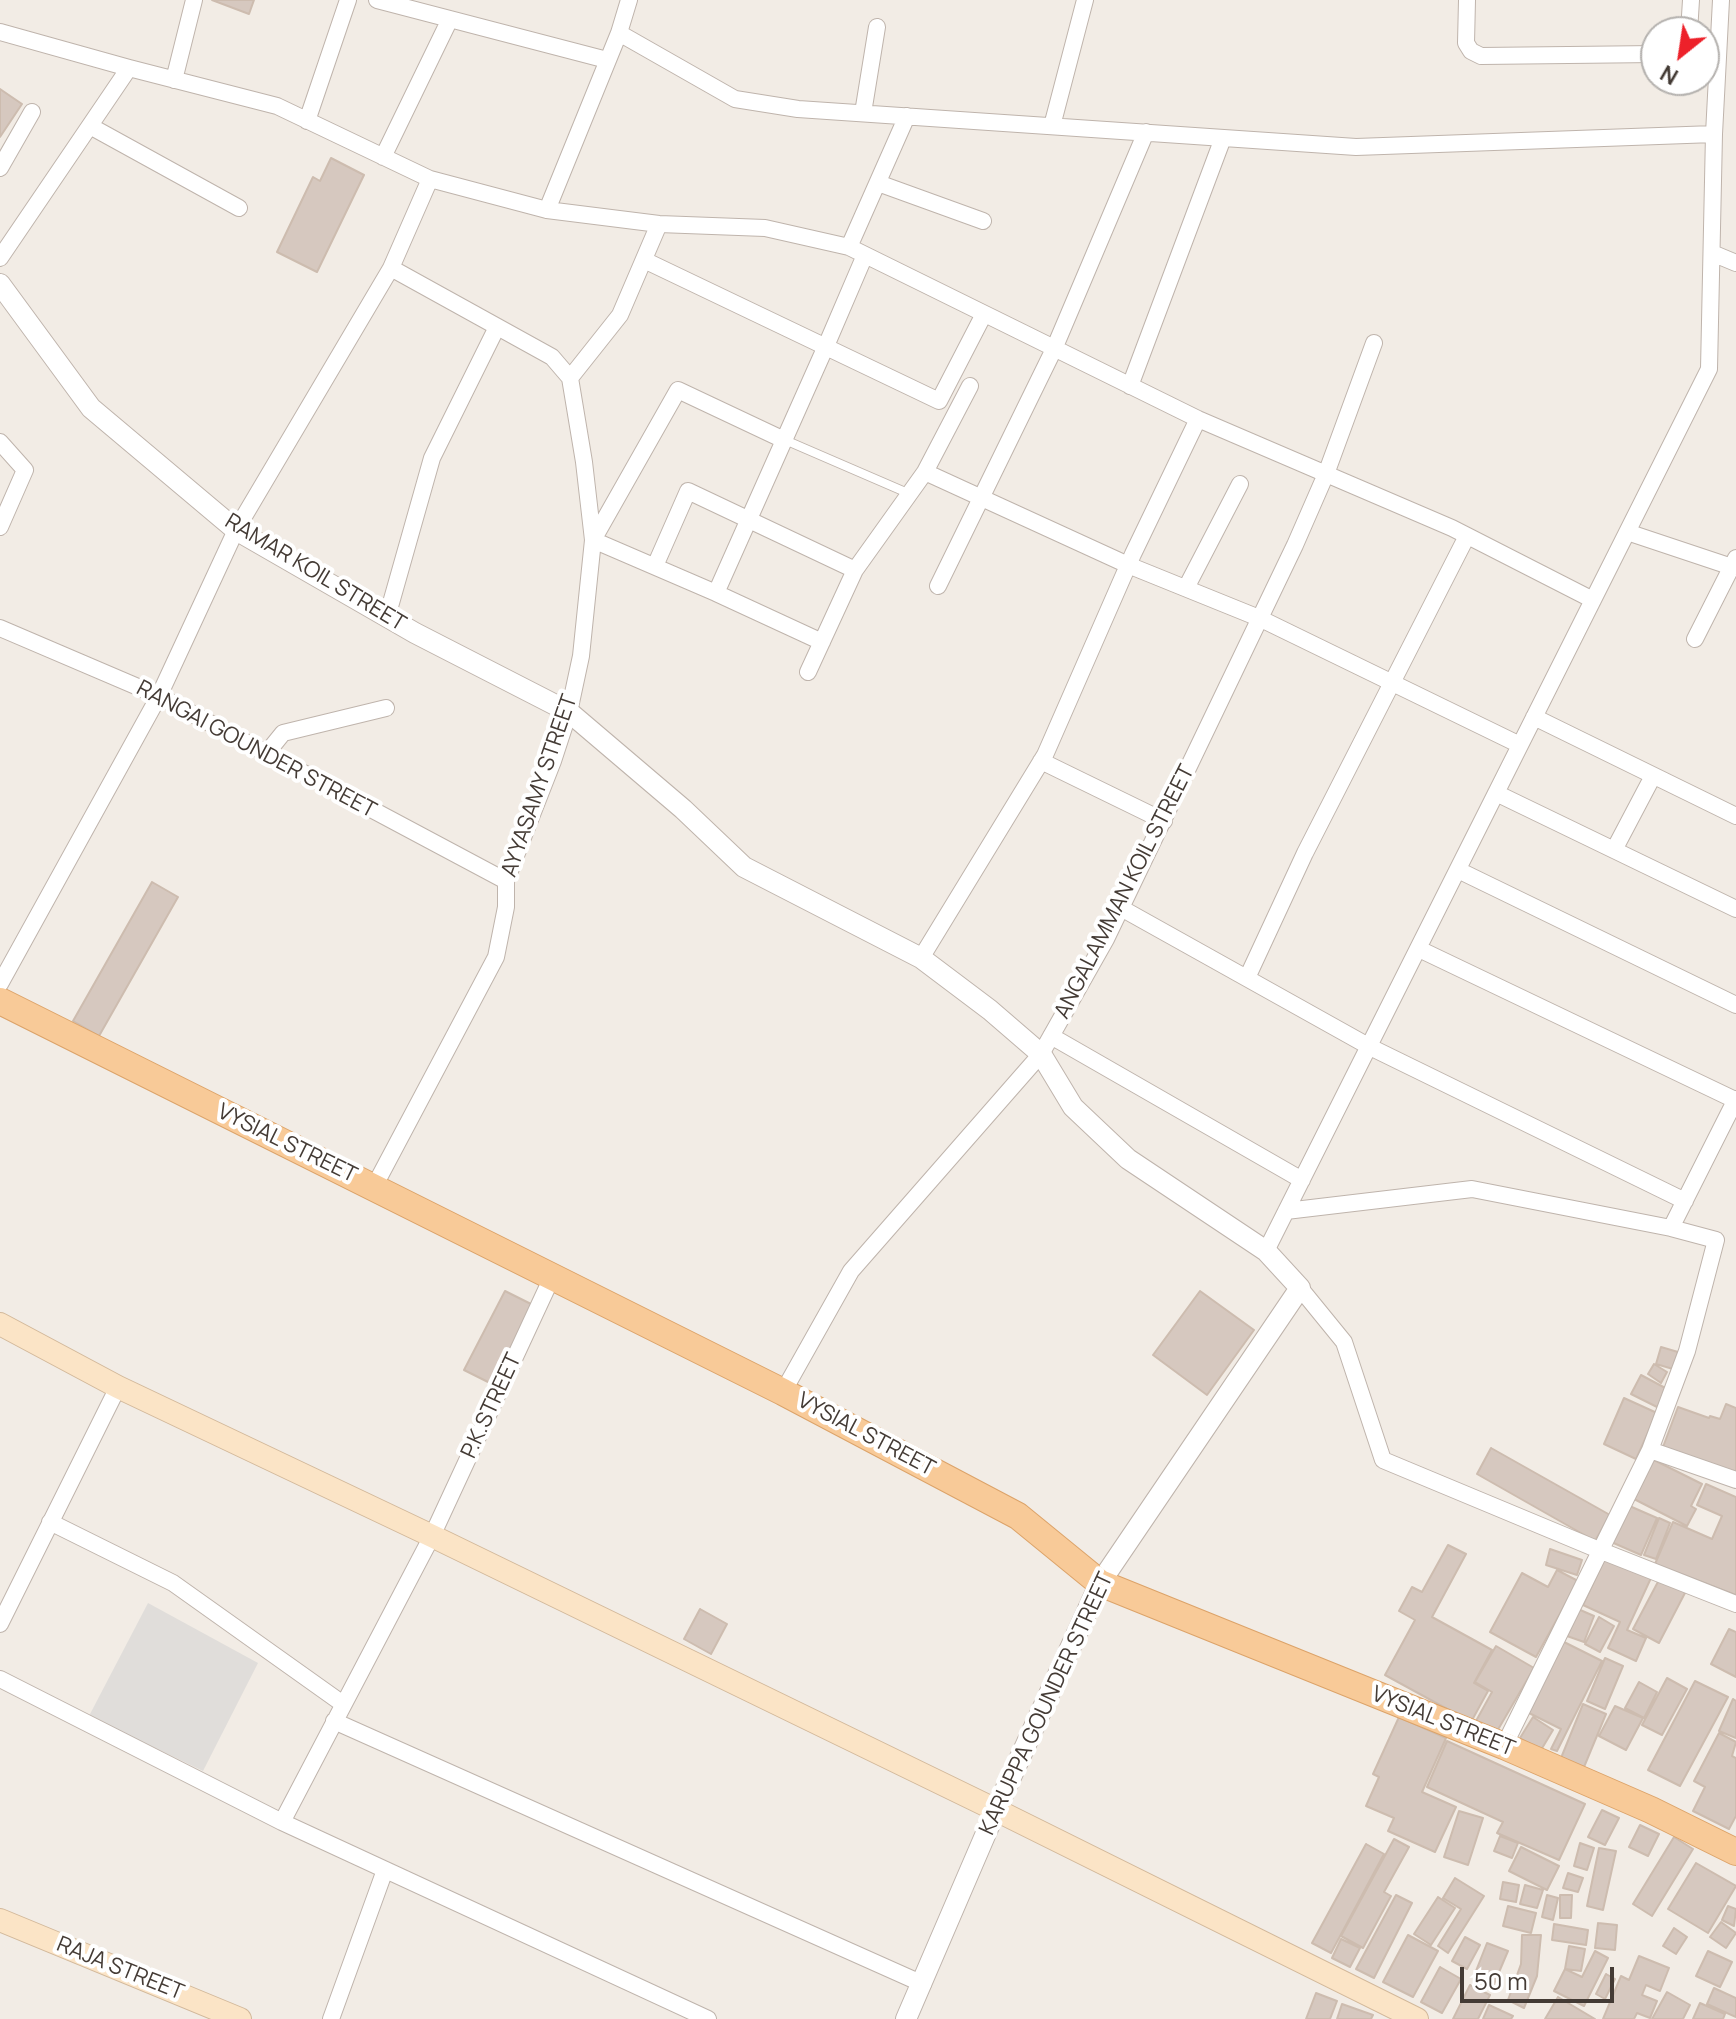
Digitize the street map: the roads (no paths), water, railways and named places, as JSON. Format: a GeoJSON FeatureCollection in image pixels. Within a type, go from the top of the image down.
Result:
{"type":"FeatureCollection","features":[{"type":"Feature","properties":{"kind":"main road","name":"VYSIAL STREET"},"geometry":{"type":"LineString","coordinates":[[0,1001],[553,1275],[1018,1516],[1100,1583],[1504,1746],[1651,1810],[1736,1852]]}},
{"type":"Feature","properties":{"kind":"main road"},"geometry":{"type":"LineString","coordinates":[[0,1324],[118,1387],[996,1810],[1417,2019]]}},
{"type":"Feature","properties":{"kind":"main road","name":"RAJA STREET"},"geometry":{"type":"LineString","coordinates":[[0,1920],[227,2016]]}},
{"type":"Feature","properties":{"kind":"street"},"geometry":{"type":"LineString","coordinates":[[174,80],[194,0]]}},
{"type":"Feature","properties":{"kind":"street"},"geometry":{"type":"LineString","coordinates":[[307,121],[348,0]]}},
{"type":"Feature","properties":{"kind":"street"},"geometry":{"type":"LineString","coordinates":[[377,0],[607,60]]}},
{"type":"Feature","properties":{"kind":"street"},"geometry":{"type":"LineString","coordinates":[[547,210],[619,33],[629,0]]}},
{"type":"Feature","properties":{"kind":"street"},"geometry":{"type":"LineString","coordinates":[[1052,126],[1085,0]]}},
{"type":"Feature","properties":{"kind":"street"},"geometry":{"type":"LineString","coordinates":[[1467,0],[1466,43],[1471,51],[1481,56],[1640,54]]}},
{"type":"Feature","properties":{"kind":"street"},"geometry":{"type":"LineString","coordinates":[[1266,1251],[1709,369],[1714,134],[1721,0]]}},
{"type":"Feature","properties":{"kind":"street"},"geometry":{"type":"LineString","coordinates":[[383,157],[450,19]]}},
{"type":"Feature","properties":{"kind":"street"},"geometry":{"type":"LineString","coordinates":[[863,113],[877,27]]}},
{"type":"Feature","properties":{"kind":"street"},"geometry":{"type":"LineString","coordinates":[[0,32],[277,106],[430,179],[547,210],[659,224],[765,228],[849,247],[1198,419],[1467,536],[1593,600]]}},
{"type":"Feature","properties":{"kind":"street"},"geometry":{"type":"LineString","coordinates":[[619,33],[735,99],[798,109],[1356,147],[1714,134]]}},
{"type":"Feature","properties":{"kind":"street"},"geometry":{"type":"LineString","coordinates":[[0,258],[129,68]]}},
{"type":"Feature","properties":{"kind":"street"},"geometry":{"type":"LineString","coordinates":[[0,168],[32,112]]}},
{"type":"Feature","properties":{"kind":"street"},"geometry":{"type":"LineString","coordinates":[[849,247],[907,116]]}},
{"type":"Feature","properties":{"kind":"street"},"geometry":{"type":"LineString","coordinates":[[90,126],[239,208]]}},
{"type":"Feature","properties":{"kind":"street"},"geometry":{"type":"LineString","coordinates":[[938,586],[1054,349],[1146,132]]}},
{"type":"Feature","properties":{"kind":"street"},"geometry":{"type":"LineString","coordinates":[[1130,386],[1223,138]]}},
{"type":"Feature","properties":{"kind":"street"},"geometry":{"type":"LineString","coordinates":[[0,984],[159,696],[236,530],[391,268],[430,179]]}},
{"type":"Feature","properties":{"kind":"street"},"geometry":{"type":"LineString","coordinates":[[878,183],[983,221]]}},
{"type":"Feature","properties":{"kind":"street"},"geometry":{"type":"LineString","coordinates":[[391,268],[552,357],[570,378],[620,315],[659,224]]}},
{"type":"Feature","properties":{"kind":"street"},"geometry":{"type":"LineString","coordinates":[[1712,253],[1736,263]]}},
{"type":"Feature","properties":{"kind":"street"},"geometry":{"type":"LineString","coordinates":[[716,593],[865,255]]}},
{"type":"Feature","properties":{"kind":"street"},"geometry":{"type":"LineString","coordinates":[[644,260],[939,401],[984,314]]}},
{"type":"Feature","properties":{"kind":"street","name":"RAMAR KOIL STREET"},"geometry":{"type":"LineString","coordinates":[[0,284],[91,408],[236,530],[387,617],[569,712],[683,809],[744,867],[921,958],[990,1010],[1046,1045],[1073,1107],[1128,1159],[1266,1251],[1300,1288]]}},
{"type":"Feature","properties":{"kind":"street"},"geometry":{"type":"LineString","coordinates":[[387,617],[432,458],[497,327]]}},
{"type":"Feature","properties":{"kind":"street","name":"ANGALAMMAN KOIL STREET"},"geometry":{"type":"LineString","coordinates":[[783,1392],[851,1271],[1046,1045],[1121,908],[1259,618],[1326,474],[1374,343]]}},
{"type":"Feature","properties":{"kind":"street","name":"AYYASAMY STREET"},"geometry":{"type":"LineString","coordinates":[[374,1187],[496,957],[506,907],[506,881],[569,712],[581,656],[593,540],[570,378]]}},
{"type":"Feature","properties":{"kind":"street"},"geometry":{"type":"LineString","coordinates":[[808,672],[855,570],[925,472],[970,386]]}},
{"type":"Feature","properties":{"kind":"street"},"geometry":{"type":"LineString","coordinates":[[784,440],[678,390],[593,540],[822,642]]}},
{"type":"Feature","properties":{"kind":"street"},"geometry":{"type":"LineString","coordinates":[[921,958],[1041,761],[1128,565],[1198,419]]}},
{"type":"Feature","properties":{"kind":"street"},"geometry":{"type":"LineString","coordinates":[[0,442],[25,470],[0,527]]}},
{"type":"Feature","properties":{"kind":"street"},"geometry":{"type":"LineString","coordinates":[[925,472],[1128,565],[1259,618],[1520,745]]}},
{"type":"Feature","properties":{"kind":"street"},"geometry":{"type":"LineString","coordinates":[[1186,588],[1240,484]]}},
{"type":"Feature","properties":{"kind":"street"},"geometry":{"type":"LineString","coordinates":[[655,566],[688,491],[855,570]]}},
{"type":"Feature","properties":{"kind":"street"},"geometry":{"type":"LineString","coordinates":[[1627,532],[1735,563],[1695,639]]}},
{"type":"Feature","properties":{"kind":"street"},"geometry":{"type":"LineString","coordinates":[[1247,978],[1305,853],[1467,536]]}},
{"type":"Feature","properties":{"kind":"street","name":"RANGAI GOUNDER STREET"},"geometry":{"type":"LineString","coordinates":[[0,628],[159,696],[506,881]]}},
{"type":"Feature","properties":{"kind":"street"},"geometry":{"type":"LineString","coordinates":[[266,754],[283,733],[386,708]]}},
{"type":"Feature","properties":{"kind":"street"},"geometry":{"type":"LineString","coordinates":[[1534,717],[1736,816]]}},
{"type":"Feature","properties":{"kind":"street"},"geometry":{"type":"LineString","coordinates":[[1041,761],[1164,821]]}},
{"type":"Feature","properties":{"kind":"street"},"geometry":{"type":"LineString","coordinates":[[1614,850],[1653,776]]}},
{"type":"Feature","properties":{"kind":"street"},"geometry":{"type":"LineString","coordinates":[[1496,793],[1736,909]]}},
{"type":"Feature","properties":{"kind":"street"},"geometry":{"type":"LineString","coordinates":[[1458,870],[1736,1005]]}},
{"type":"Feature","properties":{"kind":"street"},"geometry":{"type":"LineString","coordinates":[[1121,908],[1370,1047],[1685,1201]]}},
{"type":"Feature","properties":{"kind":"street"},"geometry":{"type":"LineString","coordinates":[[1419,949],[1735,1104],[1671,1228]]}},
{"type":"Feature","properties":{"kind":"street"},"geometry":{"type":"LineString","coordinates":[[1046,1045],[1302,1180]]}},
{"type":"Feature","properties":{"kind":"street"},"geometry":{"type":"LineString","coordinates":[[1286,1211],[1472,1189],[1671,1228],[1716,1240],[1687,1351],[1650,1450],[1504,1746]]}},
{"type":"Feature","properties":{"kind":"street","name":"P.K.STREET"},"geometry":{"type":"LineString","coordinates":[[282,1822],[432,1536],[553,1275]]}},
{"type":"Feature","properties":{"kind":"street"},"geometry":{"type":"LineString","coordinates":[[1300,1288],[1344,1342],[1383,1460],[1736,1604]]}},
{"type":"Feature","properties":{"kind":"street","name":"KARUPPA GOUNDER STREET"},"geometry":{"type":"LineString","coordinates":[[906,2019],[996,1810],[1100,1583],[1300,1288]]}},
{"type":"Feature","properties":{"kind":"street"},"geometry":{"type":"LineString","coordinates":[[0,1624],[118,1387]]}},
{"type":"Feature","properties":{"kind":"street"},"geometry":{"type":"LineString","coordinates":[[1650,1450],[1736,1480]]}},
{"type":"Feature","properties":{"kind":"street"},"geometry":{"type":"LineString","coordinates":[[50,1522],[173,1583],[343,1704]]}},
{"type":"Feature","properties":{"kind":"street"},"geometry":{"type":"LineString","coordinates":[[0,1679],[282,1822],[708,2019]]}},
{"type":"Feature","properties":{"kind":"street"},"geometry":{"type":"LineString","coordinates":[[334,1721],[923,1984]]}},
{"type":"Feature","properties":{"kind":"street"},"geometry":{"type":"LineString","coordinates":[[331,2019],[385,1870]]}},
{"type":"Feature","properties":{"kind":"lane"},"geometry":{"type":"LineString","coordinates":[[784,440],[910,494]]}}]}
